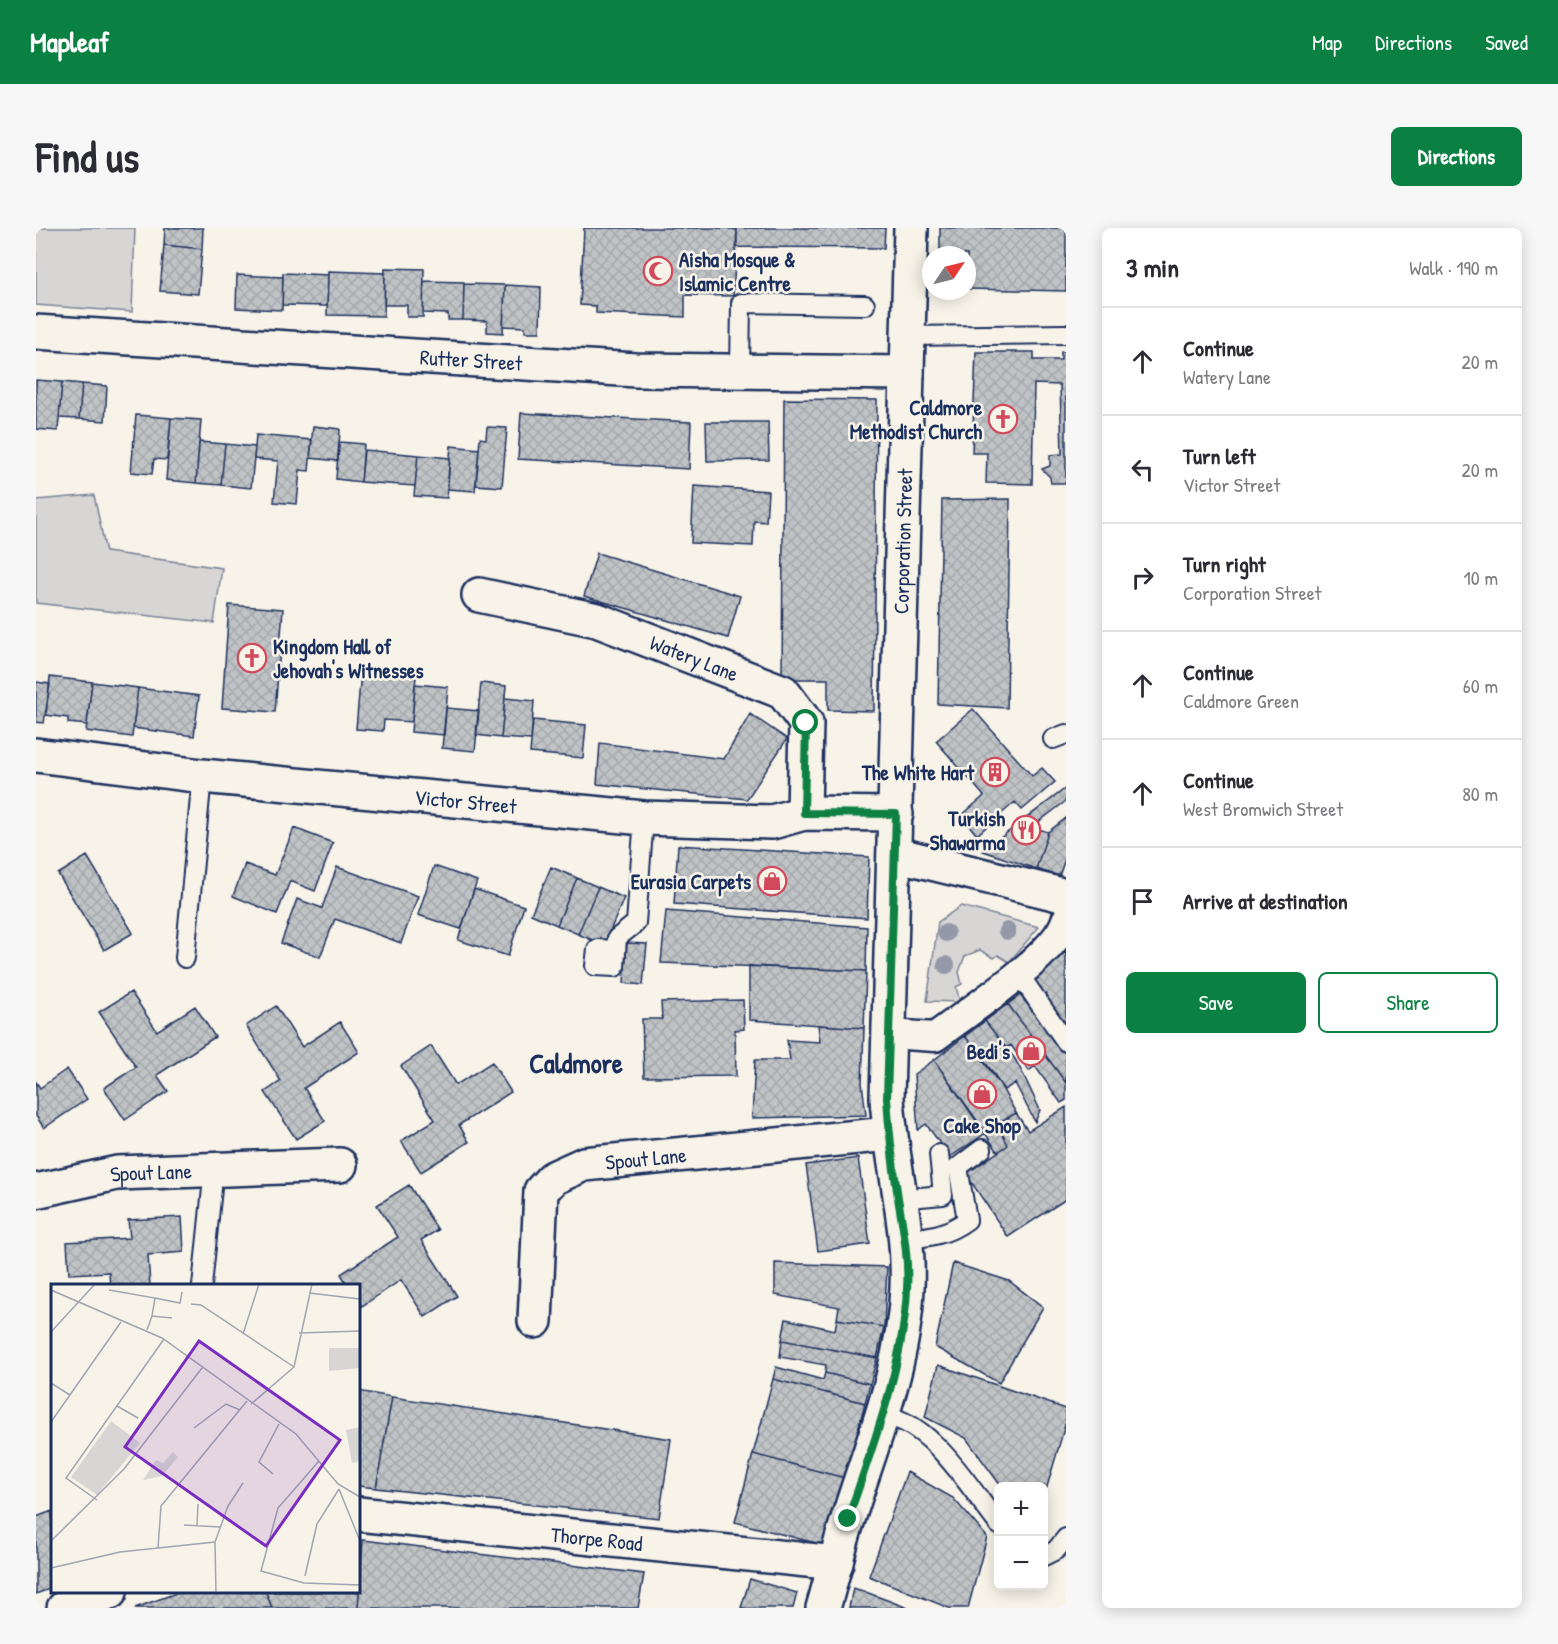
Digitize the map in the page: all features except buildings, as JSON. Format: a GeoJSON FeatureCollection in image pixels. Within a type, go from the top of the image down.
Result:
{"type":"FeatureCollection","features":[{"type":"Feature","properties":{"kind":"street","name":"Corporation Street"},"geometry":{"type":"LineString","coordinates":[[823,1608],[848,1519],[883,1416],[903,1334],[907,1287],[905,1239],[890,1134],[889,1034],[911,228]]}},
{"type":"Feature","properties":{"kind":"street","name":"Rutter Street"},"geometry":{"type":"LineString","coordinates":[[36,332],[636,370],[907,373]]}},
{"type":"Feature","properties":{"kind":"street","name":"Watery Lane"},"geometry":{"type":"LineString","coordinates":[[479,595],[597,620],[783,692],[806,723],[804,813]]}},
{"type":"Feature","properties":{"kind":"street","name":"Victor Street"},"geometry":{"type":"LineString","coordinates":[[36,755],[202,776],[644,818],[772,822],[804,813],[896,814]]}},
{"type":"Feature","properties":{"kind":"street"},"geometry":{"type":"LineString","coordinates":[[895,854],[1066,896]]}},
{"type":"Feature","properties":{"kind":"street"},"geometry":{"type":"LineString","coordinates":[[889,1034],[935,1037],[1019,974],[1062,932],[1066,920]]}},
{"type":"Feature","properties":{"kind":"street","name":"Spout Lane"},"geometry":{"type":"LineString","coordinates":[[535,1321],[541,1191],[553,1178],[584,1164],[890,1134]]}},
{"type":"Feature","properties":{"kind":"street","name":"Spout Lane"},"geometry":{"type":"LineString","coordinates":[[36,1191],[117,1173],[340,1165]]}},
{"type":"Feature","properties":{"kind":"street","name":"Thorpe Road"},"geometry":{"type":"LineString","coordinates":[[360,1514],[836,1563]]}},
{"type":"Feature","properties":{"kind":"street"},"geometry":{"type":"LineString","coordinates":[[64,1608],[107,1593]]}},
{"type":"Feature","properties":{"kind":"lane"},"geometry":{"type":"LineString","coordinates":[[740,370],[741,303],[865,304]]}},
{"type":"Feature","properties":{"kind":"lane"},"geometry":{"type":"LineString","coordinates":[[908,336],[1066,334]]}},
{"type":"Feature","properties":{"kind":"lane"},"geometry":{"type":"LineString","coordinates":[[185,958],[202,776]]}},
{"type":"Feature","properties":{"kind":"lane"},"geometry":{"type":"LineString","coordinates":[[616,950],[617,938],[636,923],[644,818]]}},
{"type":"Feature","properties":{"kind":"lane"},"geometry":{"type":"LineString","coordinates":[[1019,974],[1066,1042]]}},
{"type":"Feature","properties":{"kind":"lane"},"geometry":{"type":"LineString","coordinates":[[905,1239],[935,1237],[955,1229],[967,1220],[958,1167],[982,1149]]}},
{"type":"Feature","properties":{"kind":"lane"},"geometry":{"type":"LineString","coordinates":[[898,1199],[943,1195],[939,1154]]}},
{"type":"Feature","properties":{"kind":"lane"},"geometry":{"type":"LineString","coordinates":[[202,1284],[214,1169]]}},
{"type":"Feature","properties":{"kind":"lane"},"geometry":{"type":"LineString","coordinates":[[883,1416],[902,1421],[932,1442],[994,1519]]}},
{"type":"Feature","properties":{"kind":"lane"},"geometry":{"type":"LineString","coordinates":[[1048,1554],[1056,1550],[1066,1538]]}},
{"type":"Feature","properties":{"kind":"shaded area"},"geometry":{"type":"Polygon","coordinates":[[[36,228],[135,228],[132,312],[36,305],[36,228]]]}},
{"type":"Feature","properties":{"kind":"shaded area"},"geometry":{"type":"Polygon","coordinates":[[[94,495],[106,552],[222,568],[214,623],[36,603],[36,500],[94,495]]]}},
{"type":"Feature","properties":{"kind":"shaded area"},"geometry":{"type":"Polygon","coordinates":[[[961,906],[1039,927],[1009,962],[998,955],[994,958],[980,950],[965,956],[959,972],[962,984],[956,987],[960,1002],[927,1001],[938,922],[961,906]]]}},
{"type":"Feature","properties":{"kind":"place","name":"Aisha Mosque & Islamic Centre"},"geometry":{"type":"Point","coordinates":[658,271]}},
{"type":"Feature","properties":{"kind":"place","name":"Caldmore Methodist Church"},"geometry":{"type":"Point","coordinates":[1003,419]}},
{"type":"Feature","properties":{"kind":"place","name":"Kingdom Hall of Jehovah's Witnesses"},"geometry":{"type":"Point","coordinates":[252,658]}},
{"type":"Feature","properties":{"kind":"place","name":"The White Hart"},"geometry":{"type":"Point","coordinates":[995,772]}},
{"type":"Feature","properties":{"kind":"place","name":"Turkish Shawarma"},"geometry":{"type":"Point","coordinates":[1026,830]}},
{"type":"Feature","properties":{"kind":"place","name":"Eurasia Carpets"},"geometry":{"type":"Point","coordinates":[772,881]}},
{"type":"Feature","properties":{"kind":"place","name":"Bedi's"},"geometry":{"type":"Point","coordinates":[1031,1051]}},
{"type":"Feature","properties":{"kind":"place","name":"Cake Shop"},"geometry":{"type":"Point","coordinates":[982,1094]}},
{"type":"Feature","properties":{"kind":"district","name":"Caldmore"},"geometry":{"type":"Point","coordinates":[576,1063]}},
{"type":"Feature","properties":{"kind":"route"},"geometry":{"type":"LineString","coordinates":[[806,723],[804,813],[896,814],[887,1098],[898,1199],[905,1239],[907,1287],[903,1334],[883,1416],[848,1519]]}}]}
